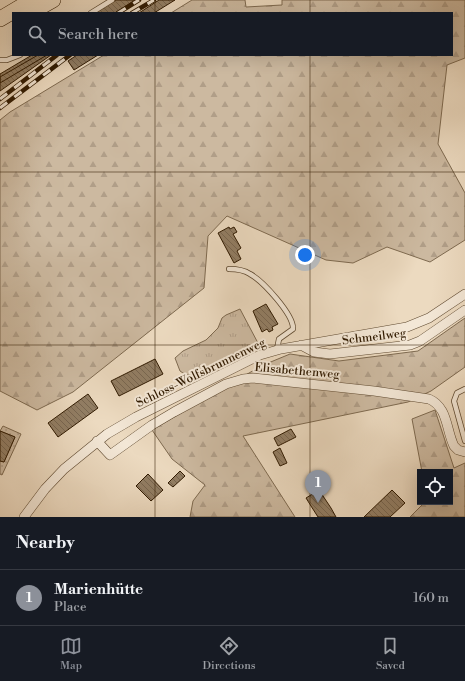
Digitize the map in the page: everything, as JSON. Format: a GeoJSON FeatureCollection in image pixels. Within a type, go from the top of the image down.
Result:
{"type":"FeatureCollection","features":[{"type":"Feature","properties":{"kind":"main road"},"geometry":{"type":"LineString","coordinates":[[0,18],[32,0]]}},
{"type":"Feature","properties":{"kind":"main road"},"geometry":{"type":"LineString","coordinates":[[32,12],[53,0]]}},
{"type":"Feature","properties":{"kind":"main road"},"geometry":{"type":"LineString","coordinates":[[0,30],[12,24]]}},
{"type":"Feature","properties":{"kind":"street","name":"Schloss-Wolfsbrunnenweg"},"geometry":{"type":"LineString","coordinates":[[24,517],[45,489],[72,461],[107,434],[136,417],[250,360],[277,349],[301,346],[413,325],[429,318],[465,294]]}},
{"type":"Feature","properties":{"kind":"street","name":"Schmeilweg"},"geometry":{"type":"LineString","coordinates":[[301,346],[314,352],[330,354],[410,345],[420,341],[465,310]]}},
{"type":"Feature","properties":{"kind":"street","name":"Elisabethenweg"},"geometry":{"type":"LineString","coordinates":[[97,441],[110,456],[152,425],[174,412],[226,384],[253,378],[374,390],[429,399],[436,403],[441,410],[454,446],[458,450],[465,452]]}},
{"type":"Feature","properties":{"kind":"lane"},"geometry":{"type":"LineString","coordinates":[[92,12],[112,0]]}},
{"type":"Feature","properties":{"kind":"lane"},"geometry":{"type":"LineString","coordinates":[[0,60],[7,60],[17,56]]}},
{"type":"Feature","properties":{"kind":"lane"},"geometry":{"type":"LineString","coordinates":[[229,270],[245,271],[257,278],[280,304],[293,323],[293,329],[280,339],[277,349]]}},
{"type":"Feature","properties":{"kind":"lane"},"geometry":{"type":"LineString","coordinates":[[465,389],[456,395],[454,403],[465,441]]}},
{"type":"Feature","properties":{"kind":"green space"},"geometry":{"type":"Polygon","coordinates":[[[192,0],[245,0],[246,7],[282,5],[282,0],[465,0],[465,58],[447,65],[438,144],[465,193],[465,240],[430,262],[387,247],[353,263],[326,260],[227,216],[208,236],[204,288],[73,392],[37,410],[0,391],[0,120],[10,112],[102,56],[453,56],[453,12],[173,12],[192,0]]]}},
{"type":"Feature","properties":{"kind":"green space"},"geometry":{"type":"Polygon","coordinates":[[[240,309],[259,345],[194,377],[192,375],[186,375],[180,371],[175,358],[183,351],[206,340],[218,328],[222,318],[240,309]]]}},
{"type":"Feature","properties":{"kind":"green space"},"geometry":{"type":"Polygon","coordinates":[[[465,318],[465,367],[431,391],[408,402],[243,436],[295,517],[190,517],[193,501],[205,485],[172,459],[152,430],[261,366],[290,354],[339,361],[418,351],[465,318]]]}},
{"type":"Feature","properties":{"kind":"green space"},"geometry":{"type":"Polygon","coordinates":[[[435,410],[454,468],[465,463],[465,517],[410,517],[422,505],[453,505],[453,469],[421,469],[412,419],[435,410]]]}},
{"type":"Feature","properties":{"kind":"green space"},"geometry":{"type":"Polygon","coordinates":[[[3,426],[21,434],[2,475],[0,474],[0,461],[4,462],[15,437],[0,431],[3,426]]]}},
{"type":"Feature","properties":{"kind":"building"},"geometry":{"type":"Polygon","coordinates":[[[116,0],[135,0],[117,12],[97,12],[116,0]]]}},
{"type":"Feature","properties":{"kind":"building"},"geometry":{"type":"Polygon","coordinates":[[[159,0],[175,0],[156,12],[141,12],[159,0]]]}},
{"type":"Feature","properties":{"kind":"building"},"geometry":{"type":"Polygon","coordinates":[[[30,56],[45,56],[0,83],[0,74],[30,56]]]}},
{"type":"Feature","properties":{"kind":"building"},"geometry":{"type":"Polygon","coordinates":[[[36,56],[50,56],[0,91],[0,77],[36,56]]]}},
{"type":"Feature","properties":{"kind":"building"},"geometry":{"type":"Polygon","coordinates":[[[76,56],[96,56],[74,70],[68,61],[76,56]]]}},
{"type":"Feature","properties":{"kind":"building"},"geometry":{"type":"Polygon","coordinates":[[[229,227],[230,229],[234,227],[237,232],[233,234],[241,248],[237,251],[241,259],[234,263],[218,233],[229,227]]]}},
{"type":"Feature","properties":{"kind":"building"},"geometry":{"type":"Polygon","coordinates":[[[266,304],[278,324],[272,327],[273,330],[269,332],[267,329],[262,332],[253,311],[266,304]]]}},
{"type":"Feature","properties":{"kind":"building"},"geometry":{"type":"Polygon","coordinates":[[[155,359],[163,374],[119,396],[111,381],[155,359]]]}},
{"type":"Feature","properties":{"kind":"building"},"geometry":{"type":"Polygon","coordinates":[[[88,394],[98,408],[58,437],[48,423],[88,394]]]}},
{"type":"Feature","properties":{"kind":"building"},"geometry":{"type":"Polygon","coordinates":[[[291,429],[296,437],[278,446],[274,438],[291,429]]]}},
{"type":"Feature","properties":{"kind":"building"},"geometry":{"type":"Polygon","coordinates":[[[0,431],[15,437],[4,462],[0,461],[0,431]]]}},
{"type":"Feature","properties":{"kind":"building"},"geometry":{"type":"Polygon","coordinates":[[[280,448],[287,463],[280,466],[273,452],[280,448]]]}},
{"type":"Feature","properties":{"kind":"building"},"geometry":{"type":"Polygon","coordinates":[[[180,471],[185,476],[173,487],[168,483],[180,471]]]}},
{"type":"Feature","properties":{"kind":"building"},"geometry":{"type":"Polygon","coordinates":[[[148,474],[163,490],[151,501],[136,486],[148,474]]]}},
{"type":"Feature","properties":{"kind":"building"},"geometry":{"type":"Polygon","coordinates":[[[319,490],[336,517],[318,517],[311,506],[306,498],[319,490]]]}},
{"type":"Feature","properties":{"kind":"building"},"geometry":{"type":"Polygon","coordinates":[[[392,490],[405,503],[390,517],[364,517],[392,490]]]}},
{"type":"Feature","properties":{"kind":"railway"},"geometry":{"type":"LineString","coordinates":[[120,12],[139,0]]}},
{"type":"Feature","properties":{"kind":"railway"},"geometry":{"type":"LineString","coordinates":[[134,12],[154,0]]}},
{"type":"Feature","properties":{"kind":"railway"},"geometry":{"type":"LineString","coordinates":[[0,99],[56,56]]}},
{"type":"Feature","properties":{"kind":"railway"},"geometry":{"type":"LineString","coordinates":[[0,108],[69,56]]}},
{"type":"Feature","properties":{"kind":"place","name":"Marienhütte"},"geometry":{"type":"Point","coordinates":[318,503]}}]}
